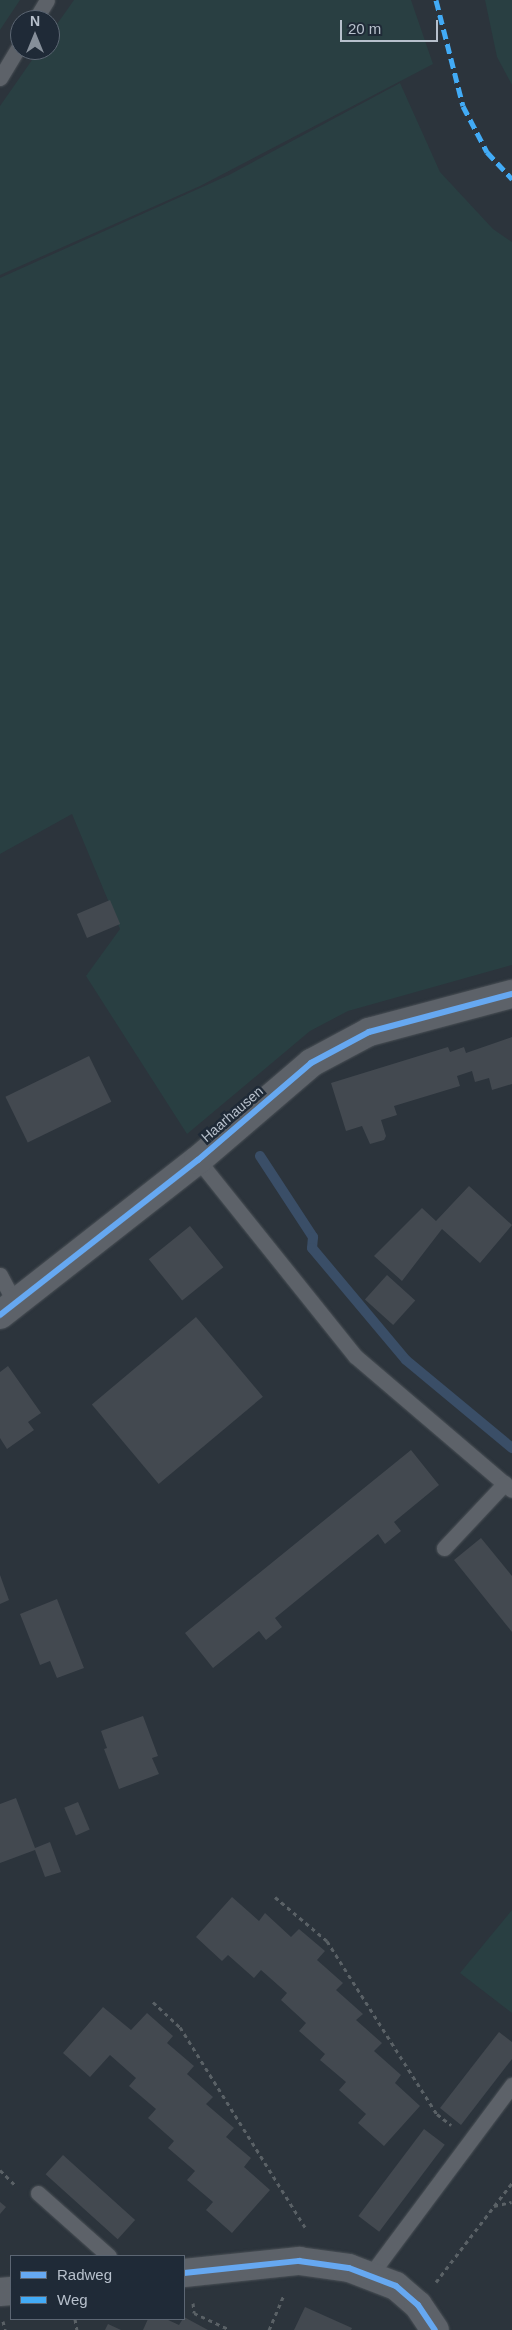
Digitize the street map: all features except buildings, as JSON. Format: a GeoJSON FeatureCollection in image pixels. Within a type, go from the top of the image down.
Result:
{"type":"FeatureCollection","features":[{"type":"Feature","properties":{"kind":"street","name":"Haarhausen"},"geometry":{"type":"LineString","coordinates":[[8,1309],[198,1160],[311,1063],[369,1032],[512,994]]}},
{"type":"Feature","properties":{"kind":"street"},"geometry":{"type":"LineString","coordinates":[[187,2273],[299,2261],[328,2264],[371,2274],[396,2286],[418,2304],[435,2330]]}},
{"type":"Feature","properties":{"kind":"lane"},"geometry":{"type":"LineString","coordinates":[[0,78],[11,60]]}},
{"type":"Feature","properties":{"kind":"lane","name":"Haarhausen"},"geometry":{"type":"LineString","coordinates":[[198,1160],[355,1356],[508,1487]]}},
{"type":"Feature","properties":{"kind":"lane"},"geometry":{"type":"LineString","coordinates":[[0,1274],[8,1309]]}},
{"type":"Feature","properties":{"kind":"lane"},"geometry":{"type":"LineString","coordinates":[[444,1548],[508,1487]]}},
{"type":"Feature","properties":{"kind":"lane"},"geometry":{"type":"LineString","coordinates":[[371,2274],[512,2085]]}},
{"type":"Feature","properties":{"kind":"lane"},"geometry":{"type":"LineString","coordinates":[[38,2193],[108,2255]]}},
{"type":"Feature","properties":{"kind":"path"},"geometry":{"type":"LineString","coordinates":[[275,1897],[327,1941],[437,2114],[470,2139]]}},
{"type":"Feature","properties":{"kind":"path"},"geometry":{"type":"LineString","coordinates":[[153,2002],[180,2027],[328,2264]]}},
{"type":"Feature","properties":{"kind":"path"},"geometry":{"type":"LineString","coordinates":[[418,2304],[512,2183]]}},
{"type":"Feature","properties":{"kind":"path"},"geometry":{"type":"LineString","coordinates":[[494,2206],[512,2202]]}},
{"type":"Feature","properties":{"kind":"path"},"geometry":{"type":"LineString","coordinates":[[187,2273],[194,2313],[230,2330]]}},
{"type":"Feature","properties":{"kind":"green space"},"geometry":{"type":"Polygon","coordinates":[[[0,0],[20,0],[13,10],[10,10],[10,15],[0,30],[0,0]]]}},
{"type":"Feature","properties":{"kind":"green space"},"geometry":{"type":"Polygon","coordinates":[[[74,0],[411,0],[433,64],[200,186],[0,275],[0,106],[32,60],[60,60],[60,20],[74,0]]]}},
{"type":"Feature","properties":{"kind":"green space"},"geometry":{"type":"Polygon","coordinates":[[[485,0],[512,0],[512,85],[497,57],[485,0]]]}},
{"type":"Feature","properties":{"kind":"green space"},"geometry":{"type":"Polygon","coordinates":[[[400,83],[440,172],[493,229],[512,242],[512,965],[348,1011],[310,1031],[187,1134],[86,976],[120,929],[72,814],[0,854],[0,278],[229,175],[400,83]]]}},
{"type":"Feature","properties":{"kind":"green space"},"geometry":{"type":"Polygon","coordinates":[[[512,1910],[512,2013],[460,1973],[512,1910]]]}},
{"type":"Feature","properties":{"kind":"waterway"},"geometry":{"type":"LineString","coordinates":[[260,1156],[313,1237],[312,1248],[406,1360],[512,1448]]}},
{"type":"Feature","properties":{"kind":"marked path"},"geometry":{"type":"LineString","coordinates":[[436,0],[463,106],[487,152],[512,179]]}},
{"type":"Feature","properties":{"kind":"cycle path"},"geometry":{"type":"LineString","coordinates":[[0,1315],[198,1160],[311,1063],[369,1032],[512,994]]}},
{"type":"Feature","properties":{"kind":"cycle path"},"geometry":{"type":"LineString","coordinates":[[185,2273],[299,2261],[349,2268],[396,2286],[418,2305],[435,2330]]}}]}
